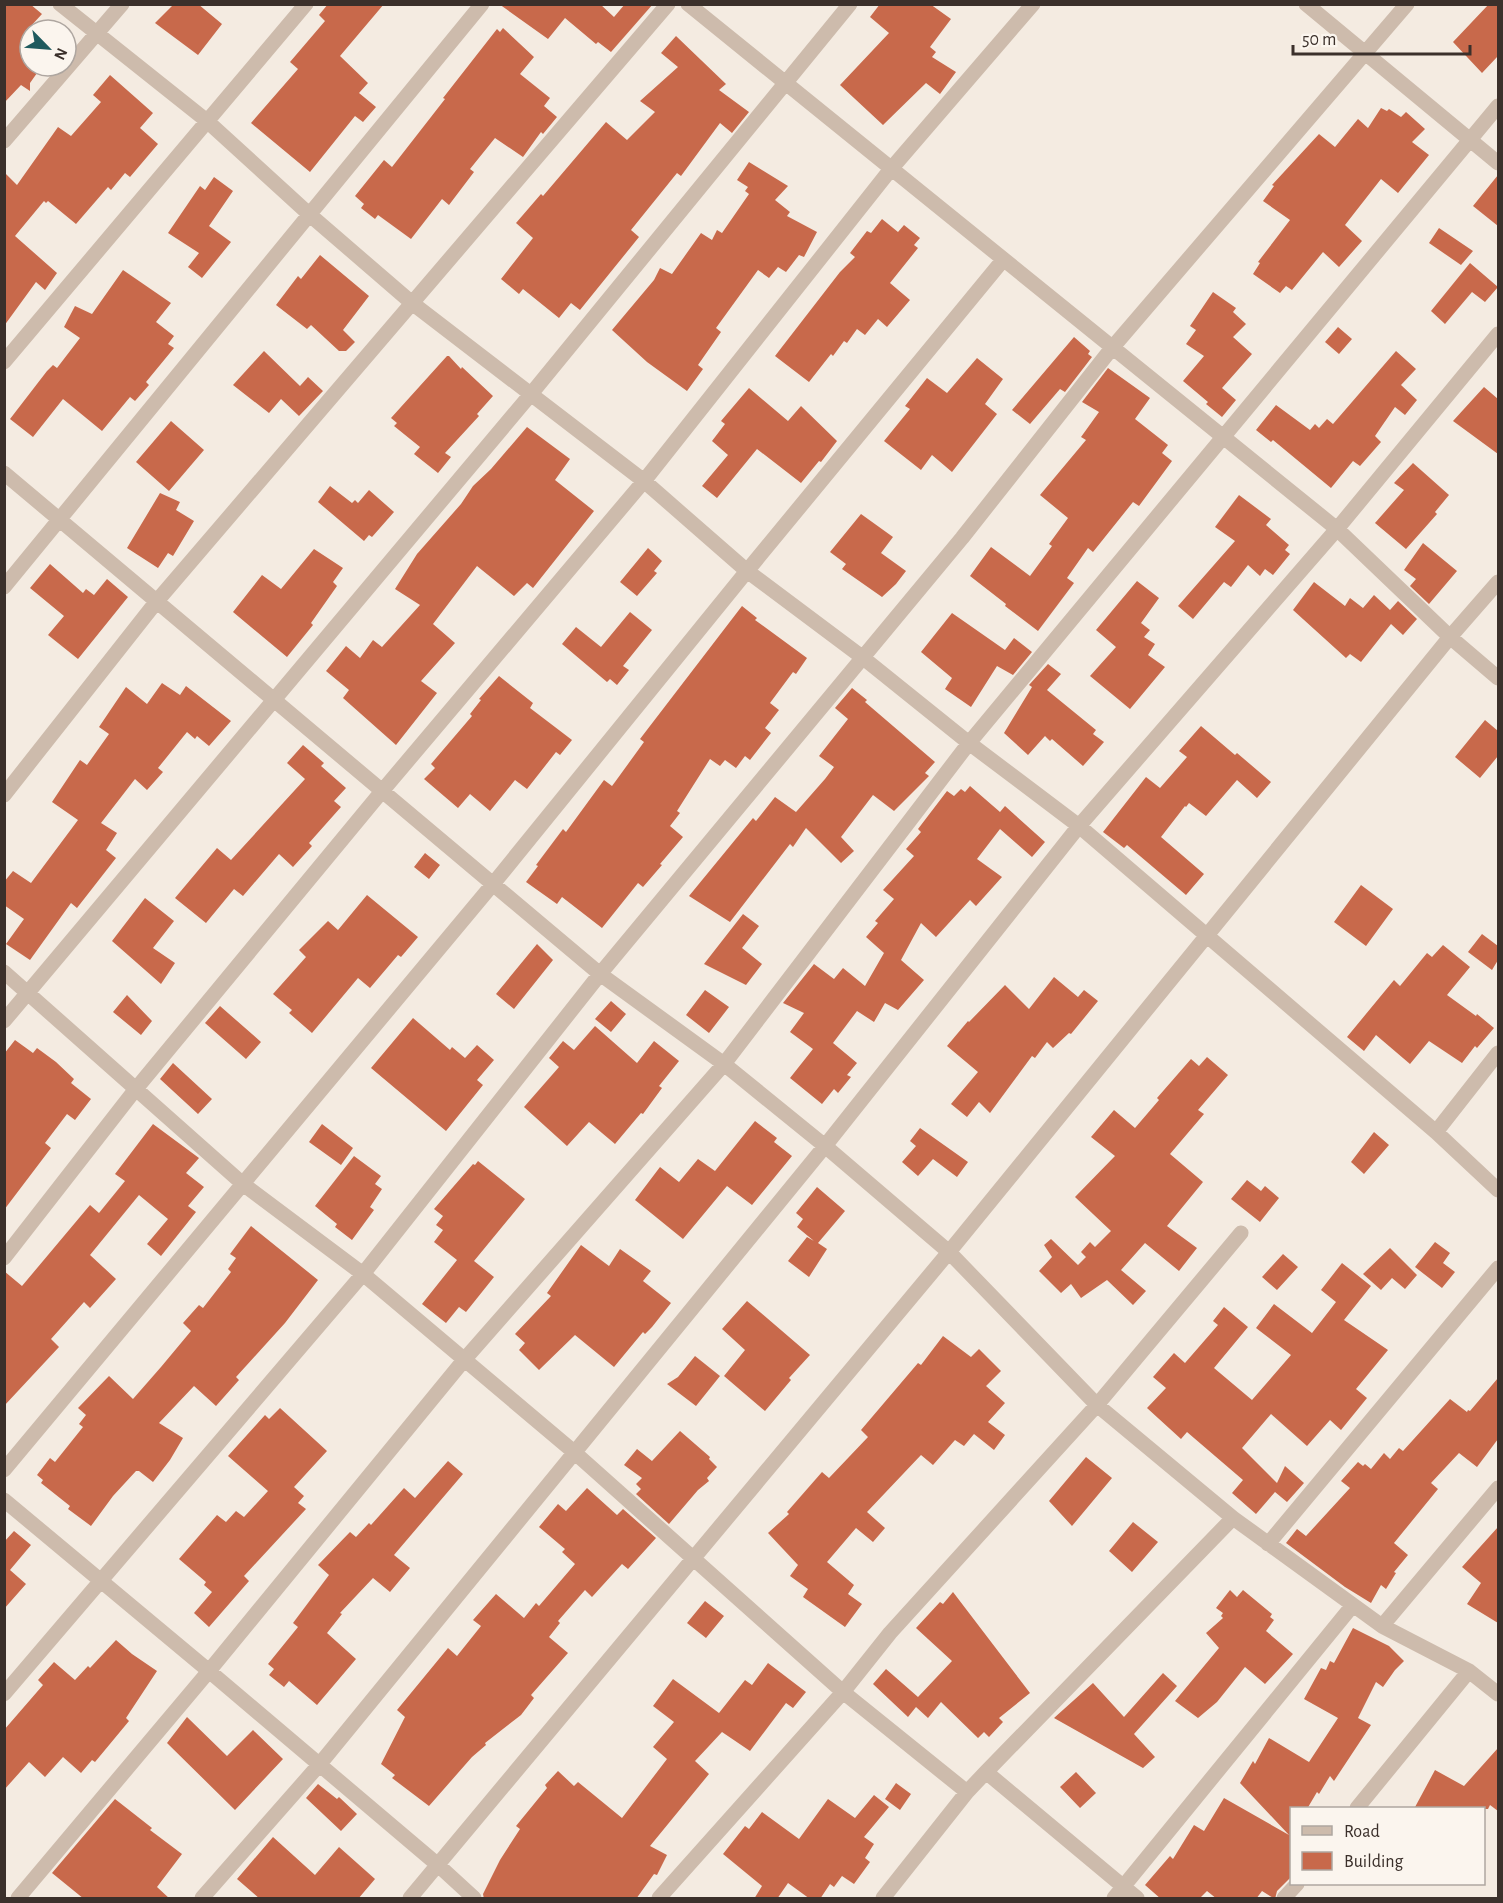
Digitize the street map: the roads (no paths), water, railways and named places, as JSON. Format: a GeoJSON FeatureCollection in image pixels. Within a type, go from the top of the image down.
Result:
{"type":"FeatureCollection","features":[{"type":"Feature","properties":{"kind":"street"},"geometry":{"type":"LineString","coordinates":[[60,4],[207,121],[310,215],[412,303],[644,481],[747,571],[862,657],[969,743],[1079,826],[1436,1132],[1498,1190]]}},
{"type":"Feature","properties":{"kind":"street"},"geometry":{"type":"LineString","coordinates":[[4,141],[122,4]]}},
{"type":"Feature","properties":{"kind":"street"},"geometry":{"type":"LineString","coordinates":[[4,362],[306,4]]}},
{"type":"Feature","properties":{"kind":"street"},"geometry":{"type":"LineString","coordinates":[[4,587],[482,4]]}},
{"type":"Feature","properties":{"kind":"street"},"geometry":{"type":"LineString","coordinates":[[4,795],[157,601],[668,4]]}},
{"type":"Feature","properties":{"kind":"street"},"geometry":{"type":"LineString","coordinates":[[688,4],[1337,529],[1450,637],[1498,678]]}},
{"type":"Feature","properties":{"kind":"street"},"geometry":{"type":"LineString","coordinates":[[4,1021],[531,394],[850,4]]}},
{"type":"Feature","properties":{"kind":"street"},"geometry":{"type":"LineString","coordinates":[[4,1258],[135,1090],[383,790],[644,481],[891,169],[1033,4]]}},
{"type":"Feature","properties":{"kind":"street"},"geometry":{"type":"LineString","coordinates":[[1306,4],[1498,163]]}},
{"type":"Feature","properties":{"kind":"street"},"geometry":{"type":"LineString","coordinates":[[4,1695],[363,1274],[600,974],[962,538],[1112,348],[1407,4]]}},
{"type":"Feature","properties":{"kind":"street"},"geometry":{"type":"LineString","coordinates":[[18,1899],[209,1671],[464,1360],[724,1064],[969,743],[1498,106]]}},
{"type":"Feature","properties":{"kind":"street"},"geometry":{"type":"LineString","coordinates":[[4,1470],[493,884],[1003,260]]}},
{"type":"Feature","properties":{"kind":"street"},"geometry":{"type":"LineString","coordinates":[[202,1899],[320,1765],[825,1146],[1079,826],[1337,529],[1498,334]]}},
{"type":"Feature","properties":{"kind":"street"},"geometry":{"type":"LineString","coordinates":[[4,473],[600,974],[724,1064],[825,1146],[949,1252],[1096,1405],[1233,1518],[1382,1626],[1469,1671],[1498,1694]]}},
{"type":"Feature","properties":{"kind":"street"},"geometry":{"type":"LineString","coordinates":[[410,1899],[949,1252],[1450,637],[1498,582]]}},
{"type":"Feature","properties":{"kind":"street"},"geometry":{"type":"LineString","coordinates":[[4,972],[243,1184],[363,1274],[574,1452],[843,1692],[967,1792]]}},
{"type":"Feature","properties":{"kind":"street"},"geometry":{"type":"LineString","coordinates":[[1436,1132],[1498,1053]]}},
{"type":"Feature","properties":{"kind":"street"},"geometry":{"type":"LineString","coordinates":[[658,1899],[843,1692],[890,1633],[1096,1405],[1241,1233]]}},
{"type":"Feature","properties":{"kind":"street"},"geometry":{"type":"LineString","coordinates":[[1268,1544],[1498,1268]]}},
{"type":"Feature","properties":{"kind":"street"},"geometry":{"type":"LineString","coordinates":[[1382,1626],[1498,1488]]}},
{"type":"Feature","properties":{"kind":"street"},"geometry":{"type":"LineString","coordinates":[[4,1500],[438,1865],[474,1899]]}},
{"type":"Feature","properties":{"kind":"street"},"geometry":{"type":"LineString","coordinates":[[884,1899],[967,1792],[1233,1518]]}},
{"type":"Feature","properties":{"kind":"street"},"geometry":{"type":"LineString","coordinates":[[1118,1893],[1353,1605]]}},
{"type":"Feature","properties":{"kind":"street"},"geometry":{"type":"LineString","coordinates":[[1359,1807],[1469,1671]]}},
{"type":"Feature","properties":{"kind":"street"},"geometry":{"type":"LineString","coordinates":[[986,1772],[1118,1893],[1137,1899]]}},
{"type":"Feature","properties":{"kind":"street"},"geometry":{"type":"LineString","coordinates":[[1284,1899],[1296,1885]]}}]}
